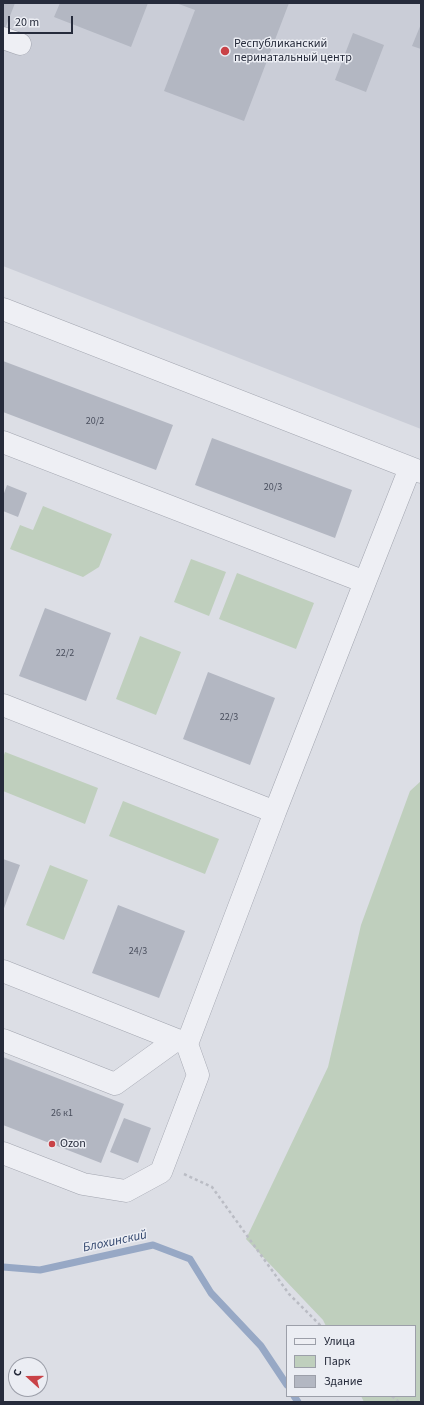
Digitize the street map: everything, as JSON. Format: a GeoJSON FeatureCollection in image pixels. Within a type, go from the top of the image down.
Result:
{"type":"FeatureCollection","features":[{"type":"Feature","properties":{"kind":"lane"},"geometry":{"type":"LineString","coordinates":[[3,310],[415,470],[365,582],[275,812],[181,1042],[115,1084],[3,1040]]}},
{"type":"Feature","properties":{"kind":"lane"},"geometry":{"type":"LineString","coordinates":[[3,442],[365,582]]}},
{"type":"Feature","properties":{"kind":"lane"},"geometry":{"type":"LineString","coordinates":[[3,705],[275,812]]}},
{"type":"Feature","properties":{"kind":"lane"},"geometry":{"type":"LineString","coordinates":[[3,971],[181,1042],[198,1075],[161,1172],[126,1191],[83,1184],[3,1153]]}},
{"type":"Feature","properties":{"kind":"path"},"geometry":{"type":"LineString","coordinates":[[164,1165],[212,1187],[289,1294],[320,1325]]}},
{"type":"Feature","properties":{"kind":"shaded area"},"geometry":{"type":"Polygon","coordinates":[[[3,3],[421,3],[421,429],[3,266],[3,3]]]}},
{"type":"Feature","properties":{"kind":"green space"},"geometry":{"type":"Polygon","coordinates":[[[43,506],[112,534],[99,567],[83,577],[10,549],[20,525],[33,530],[43,506]]]}},
{"type":"Feature","properties":{"kind":"green space"},"geometry":{"type":"Polygon","coordinates":[[[191,559],[226,572],[209,616],[174,602],[191,559]]]}},
{"type":"Feature","properties":{"kind":"green space"},"geometry":{"type":"Polygon","coordinates":[[[237,573],[314,603],[296,649],[219,619],[237,573]]]}},
{"type":"Feature","properties":{"kind":"green space"},"geometry":{"type":"Polygon","coordinates":[[[140,636],[181,652],[156,715],[116,699],[140,636]]]}},
{"type":"Feature","properties":{"kind":"green space"},"geometry":{"type":"Polygon","coordinates":[[[5,752],[98,788],[85,824],[3,791],[3,758],[5,752]]]}},
{"type":"Feature","properties":{"kind":"green space"},"geometry":{"type":"Polygon","coordinates":[[[421,781],[421,1402],[364,1402],[362,1397],[416,1397],[416,1325],[326,1325],[323,1320],[246,1239],[328,1067],[361,925],[410,791],[421,781]]]}},
{"type":"Feature","properties":{"kind":"green space"},"geometry":{"type":"Polygon","coordinates":[[[123,801],[219,839],[205,874],[109,836],[123,801]]]}},
{"type":"Feature","properties":{"kind":"green space"},"geometry":{"type":"Polygon","coordinates":[[[50,865],[88,880],[64,940],[26,925],[50,865]]]}},
{"type":"Feature","properties":{"kind":"building"},"geometry":{"type":"Polygon","coordinates":[[[3,3],[15,3],[3,34],[3,3]]]}},
{"type":"Feature","properties":{"kind":"building"},"geometry":{"type":"Polygon","coordinates":[[[60,3],[148,3],[131,47],[54,17],[60,3]]]}},
{"type":"Feature","properties":{"kind":"building","name":"Республиканский перинатальный центр"},"geometry":{"type":"Polygon","coordinates":[[[176,3],[289,3],[244,121],[164,91],[195,10],[176,3]]]}},
{"type":"Feature","properties":{"kind":"building"},"geometry":{"type":"Polygon","coordinates":[[[421,24],[421,49],[412,46],[421,24]]]}},
{"type":"Feature","properties":{"kind":"building"},"geometry":{"type":"Polygon","coordinates":[[[353,33],[384,45],[366,92],[335,80],[353,33]]]}},
{"type":"Feature","properties":{"kind":"building"},"geometry":{"type":"Polygon","coordinates":[[[3,361],[173,425],[156,470],[3,412],[3,361]]]}},
{"type":"Feature","properties":{"kind":"building"},"geometry":{"type":"Polygon","coordinates":[[[212,438],[352,490],[335,538],[195,485],[212,438]]]}},
{"type":"Feature","properties":{"kind":"building"},"geometry":{"type":"Polygon","coordinates":[[[7,485],[27,493],[18,517],[3,511],[3,496],[7,485]]]}},
{"type":"Feature","properties":{"kind":"building"},"geometry":{"type":"Polygon","coordinates":[[[45,608],[111,633],[86,701],[19,676],[45,608]]]}},
{"type":"Feature","properties":{"kind":"building"},"geometry":{"type":"Polygon","coordinates":[[[208,672],[275,698],[250,765],[183,739],[208,672]]]}},
{"type":"Feature","properties":{"kind":"building"},"geometry":{"type":"Polygon","coordinates":[[[3,859],[20,865],[3,911],[3,859]]]}},
{"type":"Feature","properties":{"kind":"building"},"geometry":{"type":"Polygon","coordinates":[[[118,905],[185,931],[159,998],[92,973],[118,905]]]}},
{"type":"Feature","properties":{"kind":"building"},"geometry":{"type":"Polygon","coordinates":[[[3,1057],[124,1104],[101,1163],[3,1125],[3,1057]]]}},
{"type":"Feature","properties":{"kind":"building"},"geometry":{"type":"Polygon","coordinates":[[[124,1118],[151,1128],[138,1163],[110,1152],[124,1118]]]}},
{"type":"Feature","properties":{"kind":"waterway","name":"Блохинский"},"geometry":{"type":"LineString","coordinates":[[3,1267],[40,1270],[153,1245],[190,1259],[211,1293],[261,1346],[286,1384]]}},
{"type":"Feature","properties":{"kind":"waterway","name":"Блохинский"},"geometry":{"type":"LineString","coordinates":[[295,1397],[298,1402]]}},
{"type":"Feature","properties":{"kind":"place","name":"Республиканский перинатальный центр"},"geometry":{"type":"Point","coordinates":[225,51]}},
{"type":"Feature","properties":{"kind":"place","name":"Ozon"},"geometry":{"type":"Point","coordinates":[52,1144]}}]}
